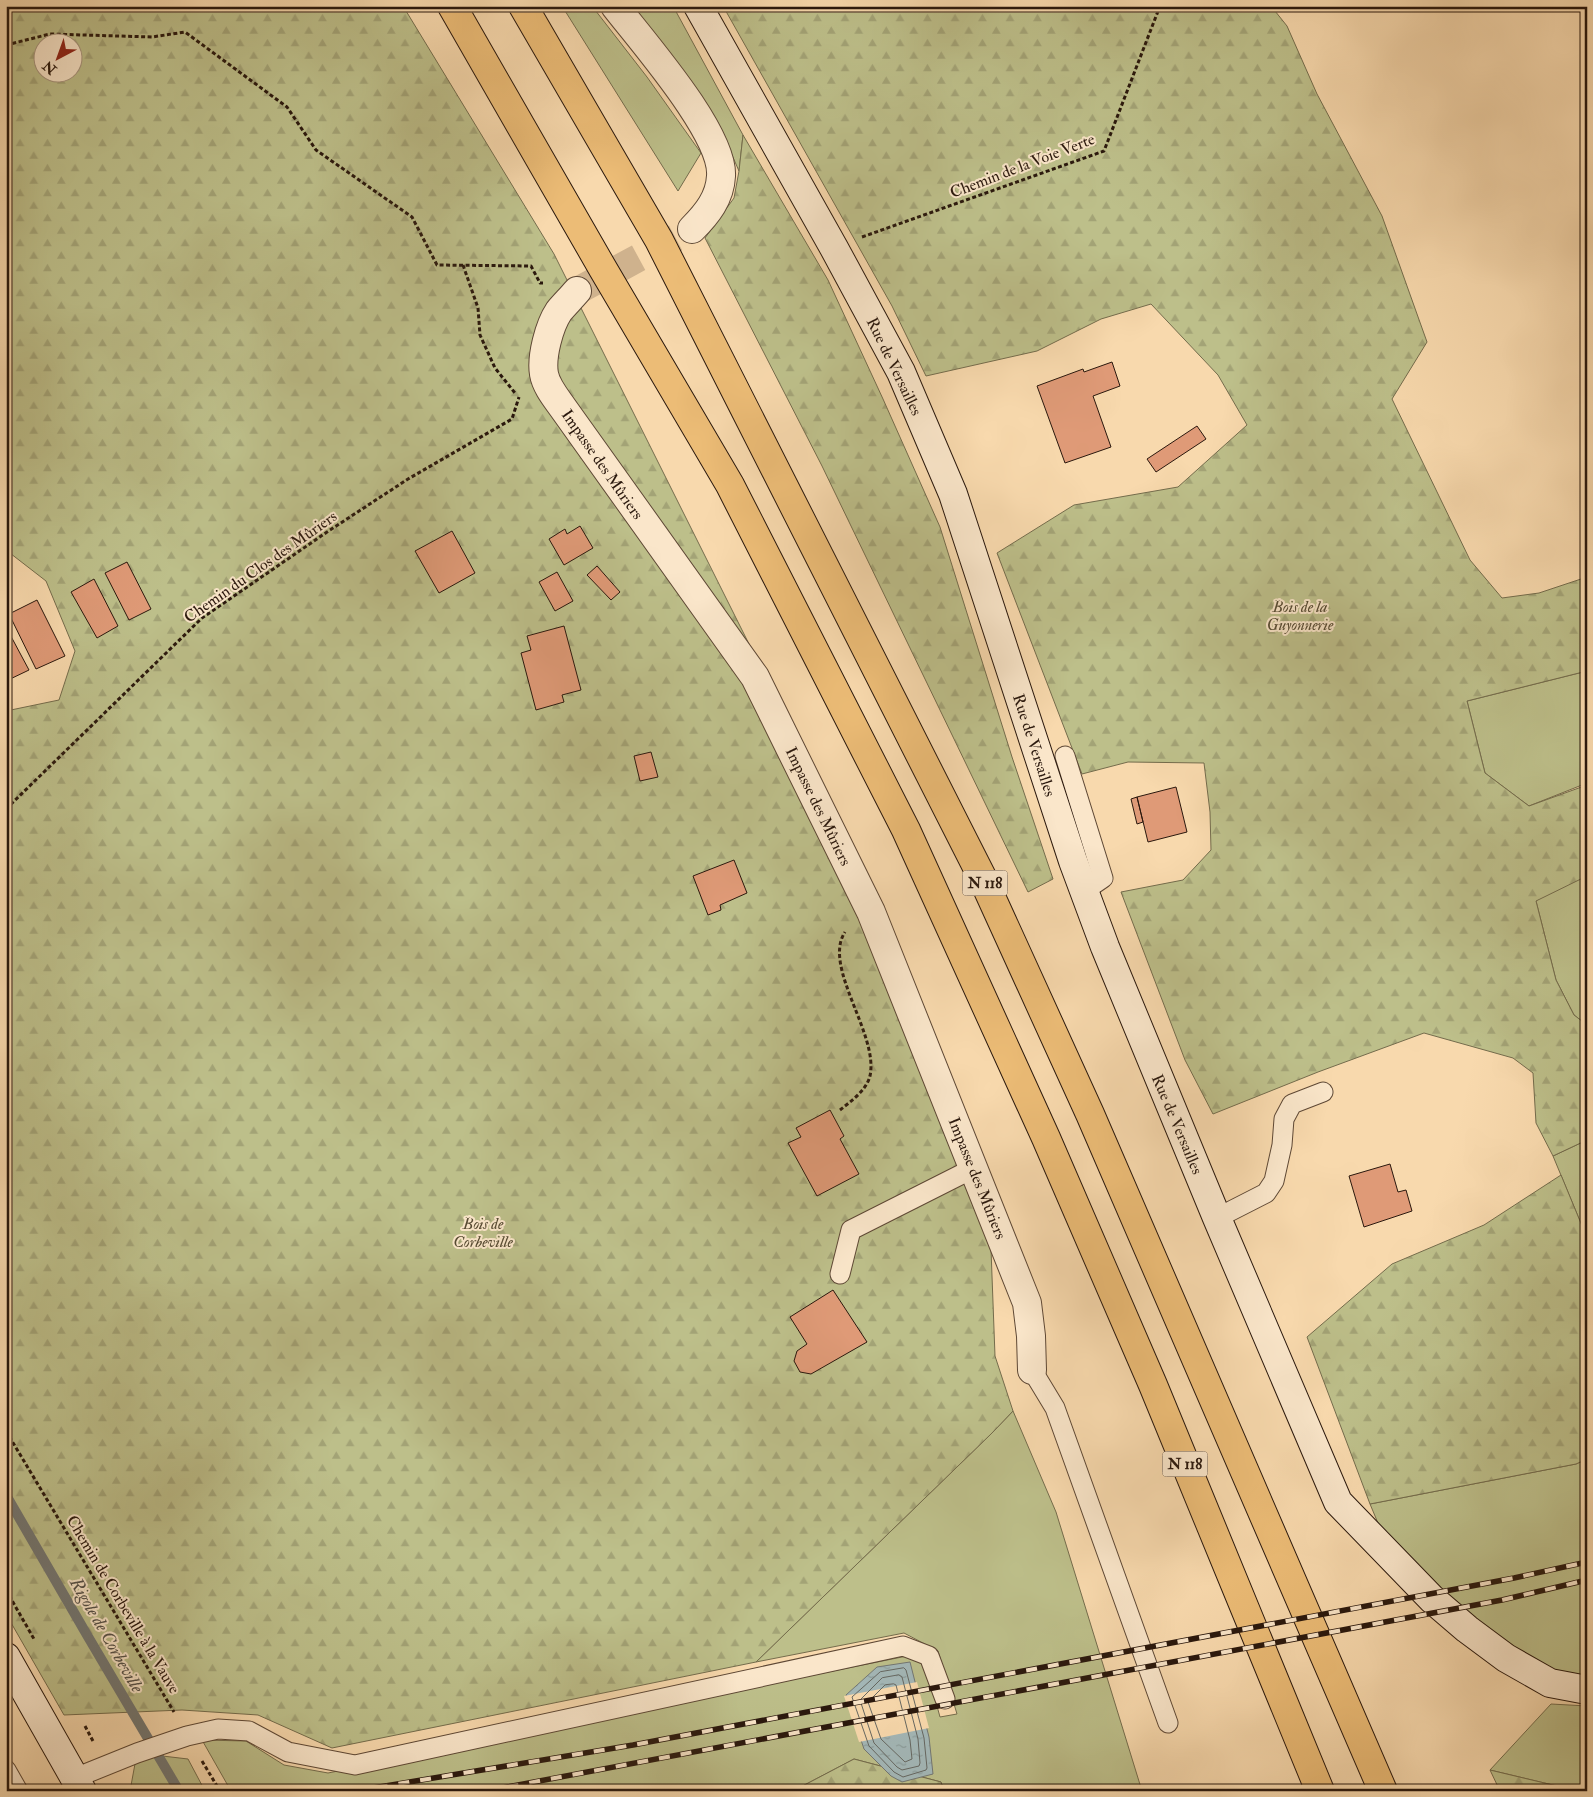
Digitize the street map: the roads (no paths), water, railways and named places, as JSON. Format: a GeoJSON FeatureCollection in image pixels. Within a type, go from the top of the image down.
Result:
{"type":"FeatureCollection","features":[{"type":"Feature","properties":{"kind":"highway","name":"N 118"},"geometry":{"type":"LineString","coordinates":[[452,6],[730,485],[906,830],[1062,1175],[1153,1385],[1320,1791]]}},
{"type":"Feature","properties":{"kind":"highway","name":"N 118"},"geometry":{"type":"LineString","coordinates":[[523,6],[659,240],[982,877],[1090,1114],[1384,1791]]}},
{"type":"Feature","properties":{"kind":"main road"},"geometry":{"type":"LineString","coordinates":[[615,6],[695,111],[710,137],[719,161],[721,176],[715,201],[705,216],[692,229]]}},
{"type":"Feature","properties":{"kind":"main road","name":"Rue de Versailles"},"geometry":{"type":"LineString","coordinates":[[698,6],[834,248],[901,372],[953,494],[1084,891],[1105,947],[1338,1502],[1432,1599],[1467,1629],[1506,1658],[1550,1683],[1587,1690]]}},
{"type":"Feature","properties":{"kind":"main road","name":"Impasse des Mûriers"},"geometry":{"type":"LineString","coordinates":[[577,291],[558,313],[547,339],[544,376],[550,390],[755,677],[871,912],[1026,1303],[1031,1336],[1032,1370]]}},
{"type":"Feature","properties":{"kind":"main road"},"geometry":{"type":"LineString","coordinates":[[6,1657],[79,1784]]}},
{"type":"Feature","properties":{"kind":"lane"},"geometry":{"type":"LineString","coordinates":[[1065,756],[1103,878],[1084,891]]}},
{"type":"Feature","properties":{"kind":"lane"},"geometry":{"type":"LineString","coordinates":[[1218,1218],[1266,1193],[1274,1181],[1282,1145],[1284,1119],[1292,1104],[1323,1092]]}},
{"type":"Feature","properties":{"kind":"lane"},"geometry":{"type":"LineString","coordinates":[[840,1274],[851,1230],[974,1168]]}},
{"type":"Feature","properties":{"kind":"lane"},"geometry":{"type":"LineString","coordinates":[[1032,1370],[1055,1408],[1168,1723]]}},
{"type":"Feature","properties":{"kind":"lane"},"geometry":{"type":"LineString","coordinates":[[79,1784],[137,1753],[187,1736],[218,1729],[249,1731],[288,1752],[355,1765],[903,1646],[929,1656],[945,1699]]}},
{"type":"Feature","properties":{"kind":"lane"},"geometry":{"type":"LineString","coordinates":[[6,1770],[18,1791]]}},
{"type":"Feature","properties":{"kind":"water"},"geometry":{"type":"Polygon","coordinates":[[[910,1662],[929,1737],[933,1774],[902,1782],[891,1776],[864,1749],[846,1695],[877,1667],[910,1662]]]}},
{"type":"Feature","properties":{"kind":"waterway","name":"Rigole de Corbeville"},"geometry":{"type":"LineString","coordinates":[[6,1495],[179,1791]]}},
{"type":"Feature","properties":{"kind":"tunnel"},"geometry":{"type":"LineString","coordinates":[[577,291],[692,229]]}},
{"type":"Feature","properties":{"kind":"railway"},"geometry":{"type":"LineString","coordinates":[[355,1791],[633,1745],[1514,1578],[1587,1562]]}},
{"type":"Feature","properties":{"kind":"railway"},"geometry":{"type":"LineString","coordinates":[[486,1791],[1502,1600],[1587,1580]]}},
{"type":"Feature","properties":{"kind":"park label","name":"Bois de la Guyonnerie"},"geometry":{"type":"Point","coordinates":[1300,615]}},
{"type":"Feature","properties":{"kind":"park label","name":"Bois de Corbeville"},"geometry":{"type":"Point","coordinates":[483,1232]}}]}
